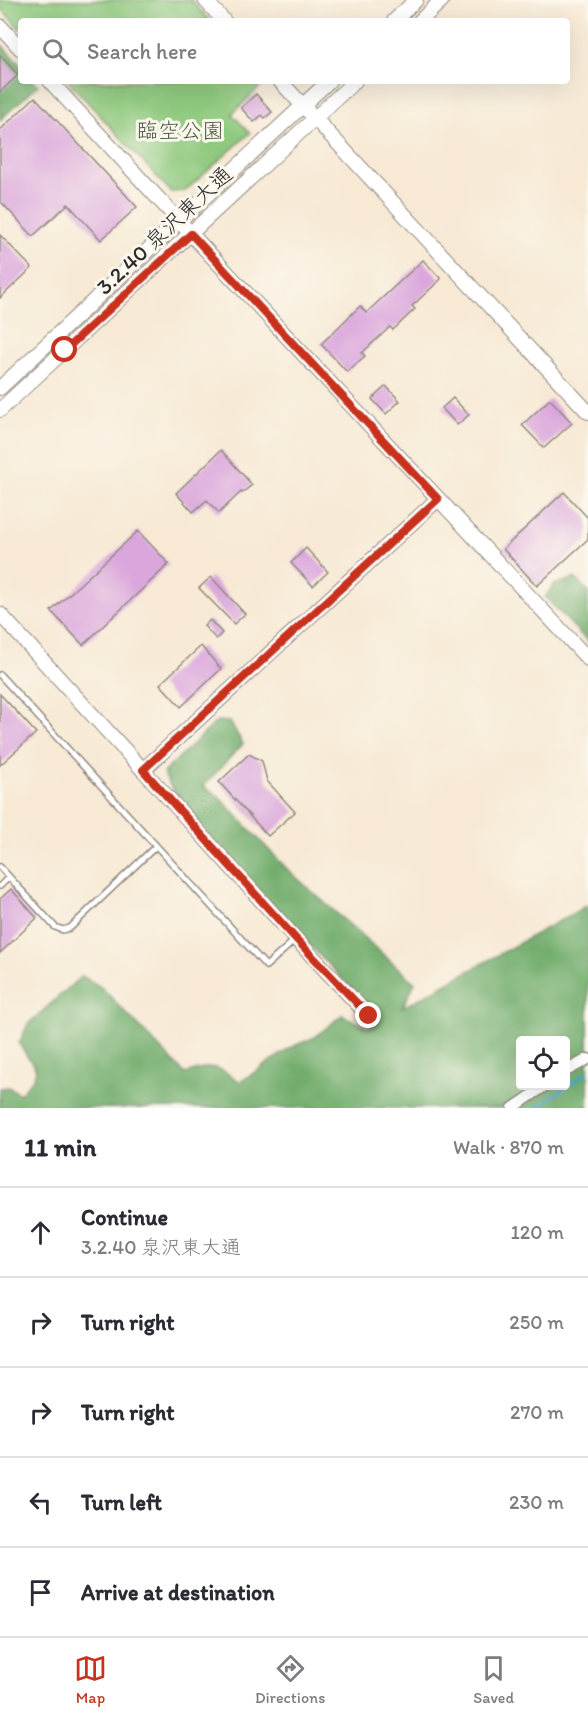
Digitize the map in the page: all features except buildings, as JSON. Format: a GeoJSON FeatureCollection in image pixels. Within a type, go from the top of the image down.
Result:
{"type":"FeatureCollection","features":[{"type":"Feature","properties":{"kind":"street"},"geometry":{"type":"LineString","coordinates":[[205,0],[221,18]]}},
{"type":"Feature","properties":{"kind":"street"},"geometry":{"type":"LineString","coordinates":[[397,18],[416,0]]}},
{"type":"Feature","properties":{"kind":"street"},"geometry":{"type":"LineString","coordinates":[[423,18],[442,0]]}},
{"type":"Feature","properties":{"kind":"street"},"geometry":{"type":"LineString","coordinates":[[0,26],[18,46]]}},
{"type":"Feature","properties":{"kind":"street"},"geometry":{"type":"LineString","coordinates":[[53,84],[588,659]]}},
{"type":"Feature","properties":{"kind":"street"},"geometry":{"type":"LineString","coordinates":[[283,84],[588,412]]}},
{"type":"Feature","properties":{"kind":"street","name":"3.2.40 泉沢東大通"},"geometry":{"type":"LineString","coordinates":[[0,388],[326,84]]}},
{"type":"Feature","properties":{"kind":"street","name":"3.2.40 泉沢東大通"},"geometry":{"type":"LineString","coordinates":[[0,410],[352,84]]}},
{"type":"Feature","properties":{"kind":"street"},"geometry":{"type":"LineString","coordinates":[[143,770],[438,499]]}},
{"type":"Feature","properties":{"kind":"street"},"geometry":{"type":"LineString","coordinates":[[0,614],[369,1016]]}},
{"type":"Feature","properties":{"kind":"street"},"geometry":{"type":"LineString","coordinates":[[570,1069],[588,1059]]}},
{"type":"Feature","properties":{"kind":"street"},"geometry":{"type":"LineString","coordinates":[[513,1108],[539,1090]]}},
{"type":"Feature","properties":{"kind":"lane"},"geometry":{"type":"LineString","coordinates":[[0,675],[266,966],[296,939]]}},
{"type":"Feature","properties":{"kind":"lane"},"geometry":{"type":"LineString","coordinates":[[0,867],[55,927],[63,930],[70,928],[156,846]]}},
{"type":"Feature","properties":{"kind":"lane"},"geometry":{"type":"LineString","coordinates":[[0,886],[9,877]]}},
{"type":"Feature","properties":{"kind":"green space"},"geometry":{"type":"Polygon","coordinates":[[[0,0],[191,0],[207,18],[18,18],[18,27],[0,7],[0,0]]]}},
{"type":"Feature","properties":{"kind":"green space"},"geometry":{"type":"Polygon","coordinates":[[[0,43],[18,63],[18,84],[38,85],[0,120],[0,43]]]}},
{"type":"Feature","properties":{"kind":"green space","name":"臨空公園"},"geometry":{"type":"Polygon","coordinates":[[[71,84],[263,84],[232,114],[250,133],[185,191],[171,192],[71,84]]]}},
{"type":"Feature","properties":{"kind":"green space"},"geometry":{"type":"Polygon","coordinates":[[[575,578],[588,591],[588,642],[545,597],[554,585],[575,578]]]}},
{"type":"Feature","properties":{"kind":"green space"},"geometry":{"type":"Polygon","coordinates":[[[217,721],[230,722],[243,744],[203,786],[218,796],[288,870],[415,983],[402,1008],[588,905],[588,1108],[0,1108],[0,1088],[9,1087],[20,1094],[34,1077],[36,1069],[19,1044],[28,1024],[82,976],[101,987],[185,1074],[214,1068],[225,1071],[240,1082],[292,1047],[315,1037],[342,1015],[368,1028],[378,1022],[371,1008],[318,954],[181,804],[163,773],[217,721]]]}},
{"type":"Feature","properties":{"kind":"waterway"},"geometry":{"type":"LineString","coordinates":[[536,1108],[588,1072]]}},
{"type":"Feature","properties":{"kind":"route"},"geometry":{"type":"LineString","coordinates":[[65,350],[191,234],[438,499],[143,770],[369,1016]]}}]}
